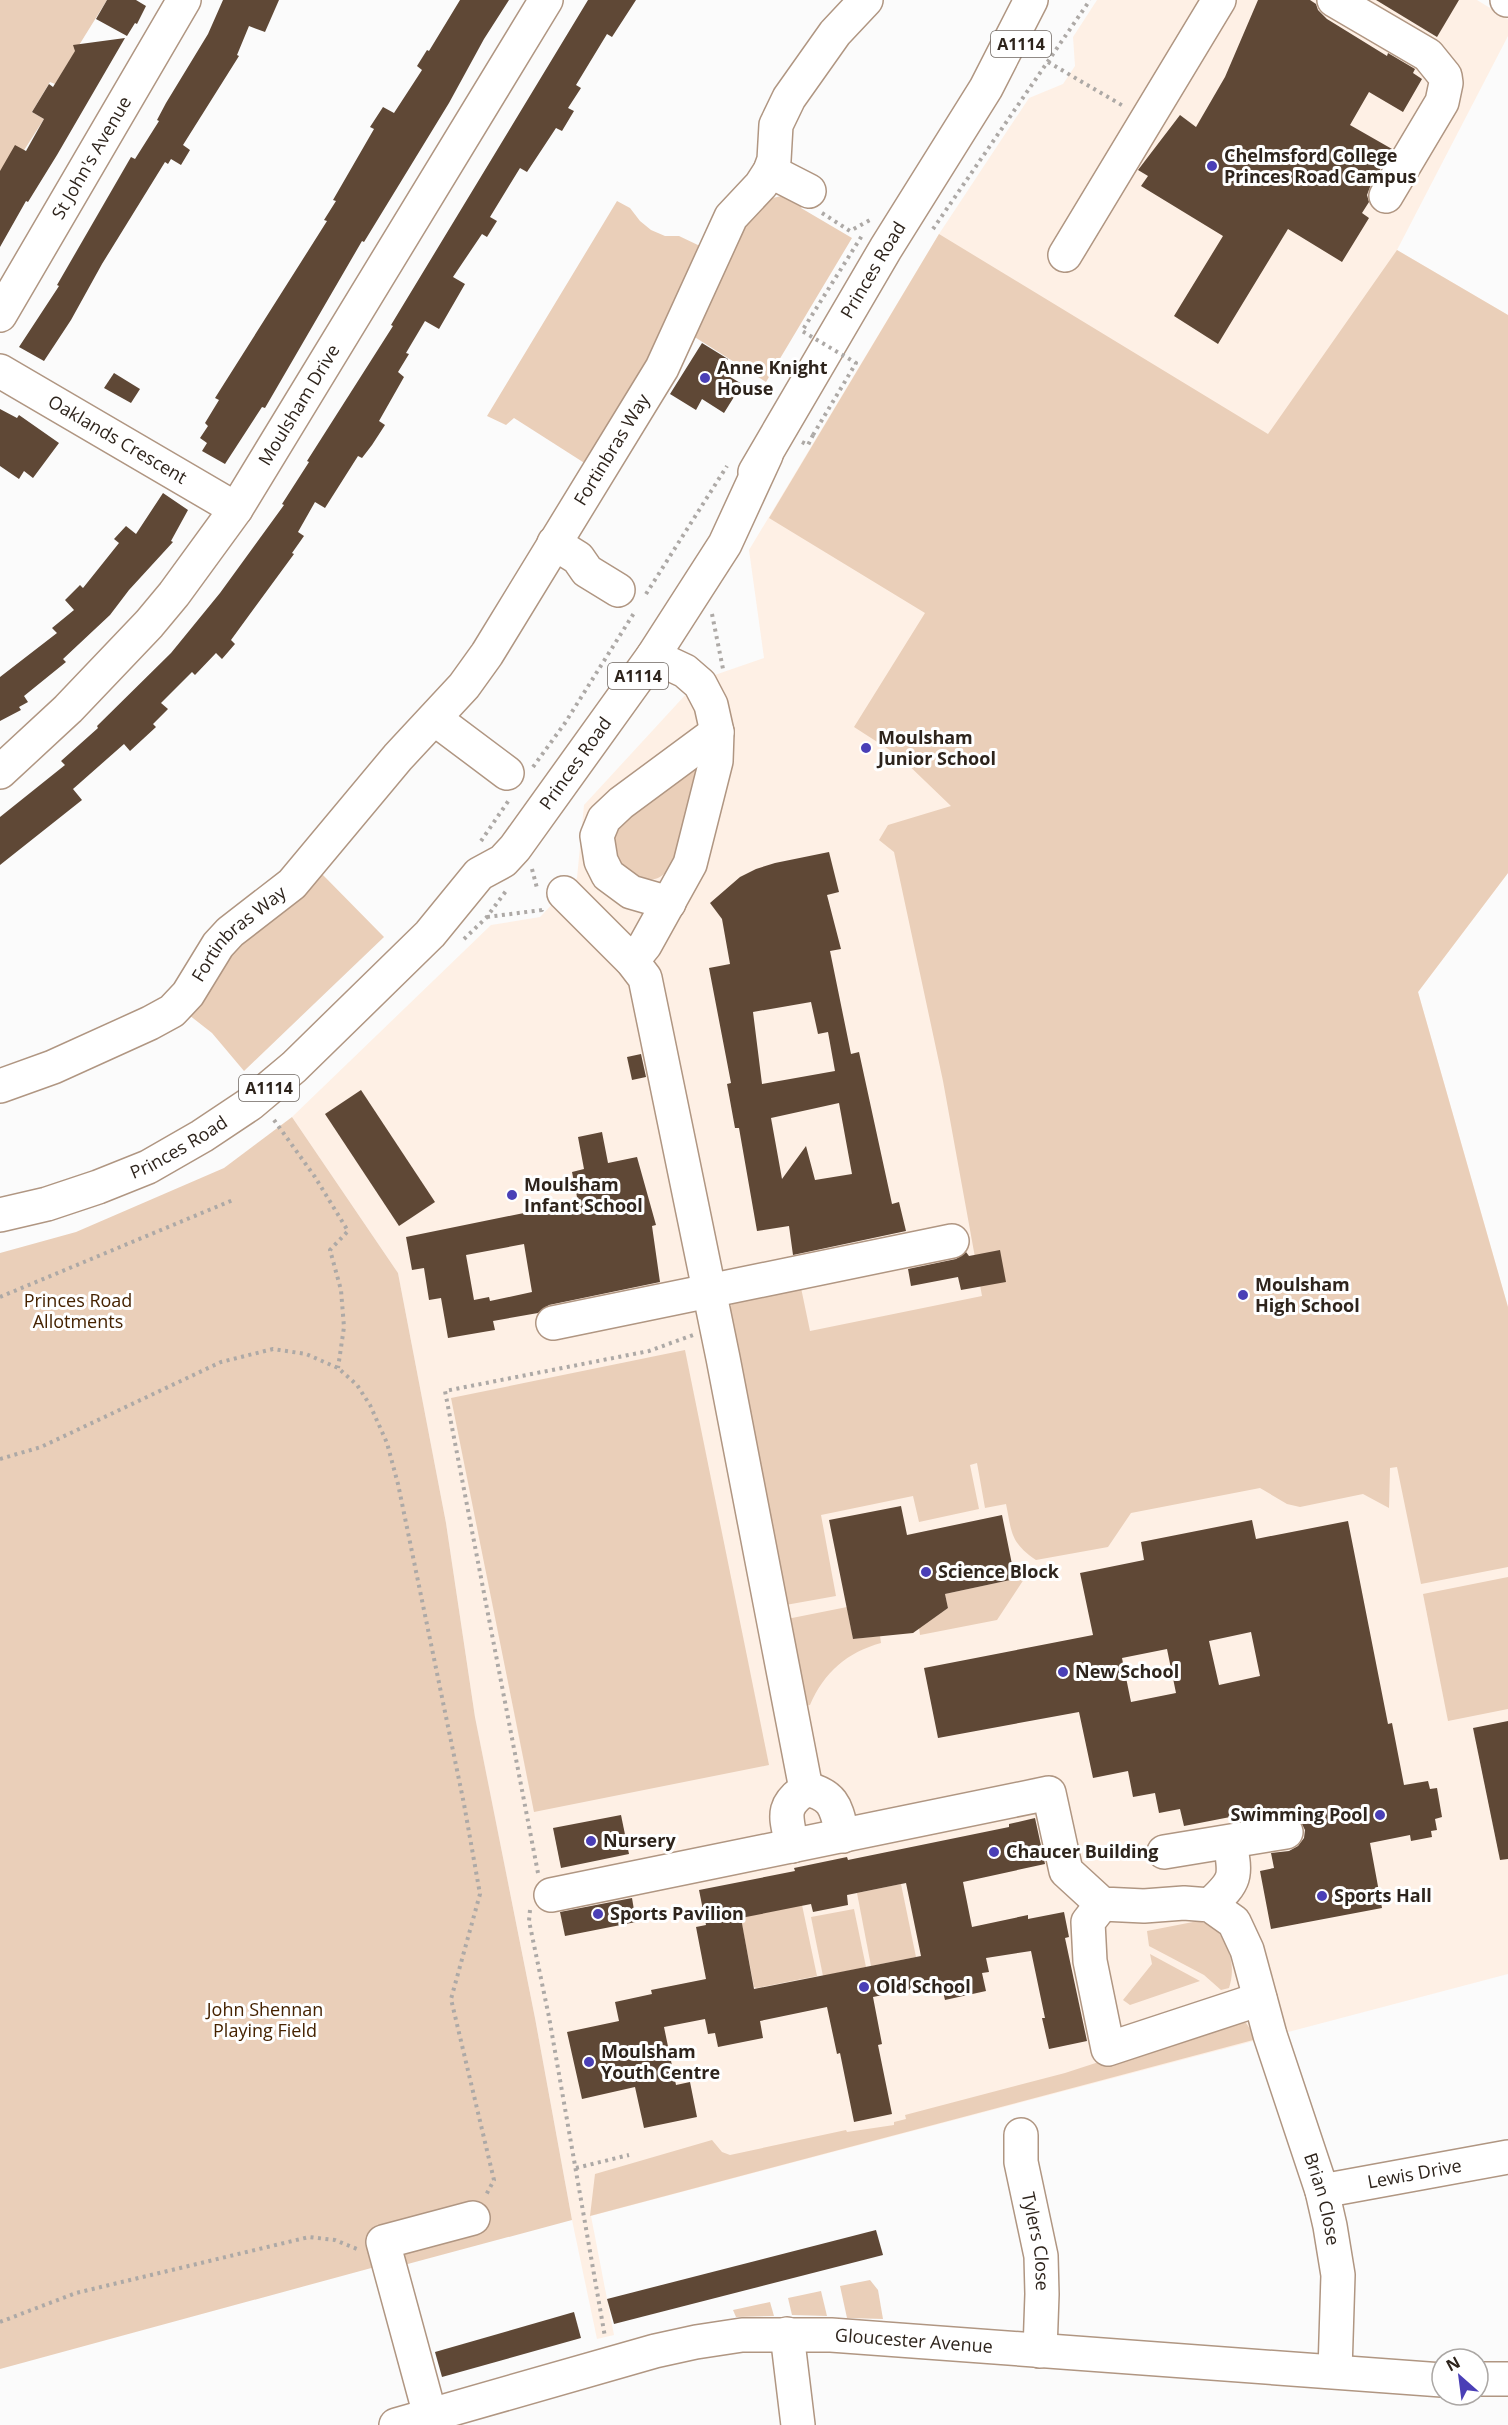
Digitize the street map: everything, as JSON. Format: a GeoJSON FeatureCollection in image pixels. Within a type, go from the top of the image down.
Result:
{"type":"FeatureCollection","features":[{"type":"Feature","properties":{"kind":"street","name":"St John's Avenue"},"geometry":{"type":"LineString","coordinates":[[0,315],[184,0]]}},
{"type":"Feature","properties":{"kind":"street","name":"Moulsham Drive"},"geometry":{"type":"LineString","coordinates":[[0,772],[68,709],[149,624],[174,594],[236,509],[546,0]]}},
{"type":"Feature","properties":{"kind":"street","name":"Fortinbras Way"},"geometry":{"type":"LineString","coordinates":[[0,1086],[53,1066],[172,1011],[188,994],[218,945],[230,932],[292,884],[398,757],[464,686],[487,654],[662,368],[731,217],[770,171],[774,160],[776,125],[789,98],[835,33],[866,0]]}},
{"type":"Feature","properties":{"kind":"street","name":"Princes Road"},"geometry":{"type":"LineString","coordinates":[[0,1215],[47,1204],[98,1187],[148,1167],[202,1136],[250,1104],[294,1066],[430,934],[479,860],[482,860],[525,805],[708,543],[766,455],[886,248],[986,88],[1031,0]]}},
{"type":"Feature","properties":{"kind":"street","name":"Princes Road"},"geometry":{"type":"LineString","coordinates":[[986,88],[1056,0]]}},
{"type":"Feature","properties":{"kind":"street"},"geometry":{"type":"LineString","coordinates":[[1065,255],[1219,0]]}},
{"type":"Feature","properties":{"kind":"street"},"geometry":{"type":"LineString","coordinates":[[1334,0],[1428,56],[1445,76],[1442,102],[1386,196]]}},
{"type":"Feature","properties":{"kind":"street"},"geometry":{"type":"LineString","coordinates":[[770,171],[809,191]]}},
{"type":"Feature","properties":{"kind":"street","name":"Oaklands Crescent"},"geometry":{"type":"LineString","coordinates":[[0,371],[236,509]]}},
{"type":"Feature","properties":{"kind":"street","name":"Princes Road"},"geometry":{"type":"LineString","coordinates":[[479,860],[503,861],[515,848],[652,656],[725,544],[766,455]]}},
{"type":"Feature","properties":{"kind":"street"},"geometry":{"type":"LineString","coordinates":[[554,543],[578,558],[587,571],[618,590]]}},
{"type":"Feature","properties":{"kind":"street"},"geometry":{"type":"LineString","coordinates":[[632,961],[645,945],[690,864],[716,761],[717,732],[711,705],[700,684],[686,671],[652,656]]}},
{"type":"Feature","properties":{"kind":"street"},"geometry":{"type":"LineString","coordinates":[[435,719],[510,783]]}},
{"type":"Feature","properties":{"kind":"street"},"geometry":{"type":"LineString","coordinates":[[669,903],[631,892],[608,875],[601,861],[597,836],[604,819],[621,803],[717,732]]}},
{"type":"Feature","properties":{"kind":"street"},"geometry":{"type":"LineString","coordinates":[[547,894],[632,961],[645,978],[717,1328],[806,1789]]}},
{"type":"Feature","properties":{"kind":"street"},"geometry":{"type":"LineString","coordinates":[[553,1323],[952,1241]]}},
{"type":"Feature","properties":{"kind":"street"},"geometry":{"type":"LineString","coordinates":[[792,1846],[787,1808],[793,1798],[806,1789],[821,1792],[832,1802],[843,1836]]}},
{"type":"Feature","properties":{"kind":"street"},"geometry":{"type":"LineString","coordinates":[[547,1896],[1049,1793],[1066,1871],[1102,1904],[1210,1905],[1230,1887],[1235,1869],[1230,1842]]}},
{"type":"Feature","properties":{"kind":"street"},"geometry":{"type":"LineString","coordinates":[[1164,1852],[1286,1832]]}},
{"type":"Feature","properties":{"kind":"street"},"geometry":{"type":"LineString","coordinates":[[1102,1904],[1088,1922],[1090,1961],[1108,2049],[1260,2000]]}},
{"type":"Feature","properties":{"kind":"street","name":"Brian Close"},"geometry":{"type":"LineString","coordinates":[[1210,1905],[1234,1922],[1247,1950],[1270,2036],[1322,2191],[1338,2276],[1335,2371]]}},
{"type":"Feature","properties":{"kind":"street","name":"Tylers Close"},"geometry":{"type":"LineString","coordinates":[[1021,2134],[1021,2162],[1041,2256],[1040,2350]]}},
{"type":"Feature","properties":{"kind":"street","name":"Lewis Drive"},"geometry":{"type":"LineString","coordinates":[[1322,2191],[1508,2157]]}},
{"type":"Feature","properties":{"kind":"street"},"geometry":{"type":"LineString","coordinates":[[430,2415],[383,2242],[473,2218]]}},
{"type":"Feature","properties":{"kind":"street"},"geometry":{"type":"LineString","coordinates":[[787,2334],[798,2425]]}},
{"type":"Feature","properties":{"kind":"street","name":"Gloucester Avenue"},"geometry":{"type":"LineString","coordinates":[[396,2425],[610,2364],[696,2342],[742,2335],[831,2335],[1430,2379]]}},
{"type":"Feature","properties":{"kind":"street"},"geometry":{"type":"LineString","coordinates":[[1490,2379],[1508,2379]]}},
{"type":"Feature","properties":{"kind":"path"},"geometry":{"type":"LineString","coordinates":[[1048,63],[1147,119]]}},
{"type":"Feature","properties":{"kind":"path"},"geometry":{"type":"LineString","coordinates":[[809,191],[812,194],[806,203],[850,231],[874,219]]}},
{"type":"Feature","properties":{"kind":"path"},"geometry":{"type":"LineString","coordinates":[[813,435],[856,363],[802,330],[863,234]]}},
{"type":"Feature","properties":{"kind":"path"},"geometry":{"type":"LineString","coordinates":[[479,860],[510,783]]}},
{"type":"Feature","properties":{"kind":"path"},"geometry":{"type":"LineString","coordinates":[[486,918],[542,910],[547,894],[530,860]]}},
{"type":"Feature","properties":{"kind":"path"},"geometry":{"type":"LineString","coordinates":[[274,1120],[315,1177],[348,1231],[330,1250],[341,1290],[344,1327],[338,1368]]}},
{"type":"Feature","properties":{"kind":"path"},"geometry":{"type":"LineString","coordinates":[[0,1297],[233,1200]]}},
{"type":"Feature","properties":{"kind":"path"},"geometry":{"type":"LineString","coordinates":[[610,2364],[529,1921],[530,1907],[547,1896],[445,1391],[649,1350],[717,1328]]}},
{"type":"Feature","properties":{"kind":"path"},"geometry":{"type":"LineString","coordinates":[[0,1459],[41,1447],[87,1427],[220,1362],[273,1350],[306,1354],[338,1368],[357,1385],[370,1405],[387,1443],[464,1804],[480,1894],[451,1999],[494,2180],[473,2218]]}},
{"type":"Feature","properties":{"kind":"path"},"geometry":{"type":"LineString","coordinates":[[576,2169],[629,2156]]}},
{"type":"Feature","properties":{"kind":"path"},"geometry":{"type":"LineString","coordinates":[[0,2322],[76,2293],[309,2237],[335,2240],[359,2250],[383,2242]]}},
{"type":"Feature","properties":{"kind":"shaded area","name":"Moulsham High School"},"geometry":{"type":"Polygon","coordinates":[[[1097,0],[1477,0],[1508,19],[1508,36],[1397,250],[1508,315],[1508,873],[1418,992],[1508,1307],[1508,1974],[591,2216],[614,2335],[597,2339],[475,1717],[446,1523],[398,1273],[292,1117],[491,925],[540,917],[577,878],[584,805],[688,692],[709,677],[764,658],[749,550],[939,234],[1029,98],[1063,84],[1075,66],[1073,37],[1097,0]]]}},
{"type":"Feature","properties":{"kind":"green space"},"geometry":{"type":"Polygon","coordinates":[[[0,0],[107,0],[55,84],[50,82],[32,112],[44,119],[12,169],[0,171],[0,0]]]}},
{"type":"Feature","properties":{"kind":"green space"},"geometry":{"type":"Polygon","coordinates":[[[785,195],[804,204],[801,208],[852,238],[766,382],[693,336],[745,222],[769,199],[785,195]]]}},
{"type":"Feature","properties":{"kind":"green space"},"geometry":{"type":"Polygon","coordinates":[[[617,201],[630,208],[651,230],[665,236],[679,236],[700,246],[670,322],[586,464],[514,418],[506,425],[487,416],[617,201]]]}},
{"type":"Feature","properties":{"kind":"green space"},"geometry":{"type":"Polygon","coordinates":[[[939,234],[1268,434],[1397,250],[1508,315],[1508,873],[1418,992],[1508,1307],[1508,1567],[1421,1584],[1397,1467],[1390,1468],[1389,1508],[1363,1494],[1300,1507],[1287,1504],[1260,1488],[1131,1513],[1108,1547],[1036,1560],[1027,1554],[1017,1542],[1006,1504],[985,1508],[977,1463],[970,1465],[979,1509],[919,1522],[913,1496],[821,1515],[836,1596],[780,1606],[724,1318],[737,1295],[800,1283],[810,1331],[982,1296],[943,1081],[894,852],[879,840],[888,825],[951,806],[899,756],[854,727],[925,613],[769,518],[939,234]]]}},
{"type":"Feature","properties":{"kind":"green space"},"geometry":{"type":"Polygon","coordinates":[[[704,760],[683,843],[676,859],[658,878],[646,879],[626,875],[611,850],[616,827],[704,760]]]}},
{"type":"Feature","properties":{"kind":"green space"},"geometry":{"type":"Polygon","coordinates":[[[321,873],[384,937],[244,1071],[212,1033],[189,1015],[207,995],[231,952],[321,873]]]}},
{"type":"Feature","properties":{"kind":"green space","name":"John Shennan Playing Field"},"geometry":{"type":"Polygon","coordinates":[[[292,1117],[398,1273],[446,1523],[475,1717],[535,2018],[572,2220],[404,2265],[375,2267],[0,2369],[0,1253],[76,1232],[224,1168],[292,1117]]]}},
{"type":"Feature","properties":{"kind":"green space"},"geometry":{"type":"Polygon","coordinates":[[[685,1350],[769,1765],[534,1812],[451,1398],[685,1350]]]}},
{"type":"Feature","properties":{"kind":"green space"},"geometry":{"type":"Polygon","coordinates":[[[1020,1563],[1030,1570],[997,1620],[920,1635],[919,1628],[948,1608],[945,1594],[1015,1579],[1012,1565],[1020,1563]]]}},
{"type":"Feature","properties":{"kind":"green space"},"geometry":{"type":"Polygon","coordinates":[[[1508,1577],[1508,1709],[1448,1721],[1423,1594],[1508,1577]]]}},
{"type":"Feature","properties":{"kind":"green space"},"geometry":{"type":"Polygon","coordinates":[[[847,1607],[853,1639],[880,1636],[881,1643],[858,1652],[838,1665],[822,1683],[810,1705],[799,1707],[782,1620],[847,1607]]]}},
{"type":"Feature","properties":{"kind":"green space"},"geometry":{"type":"Polygon","coordinates":[[[901,1884],[916,1957],[871,1966],[857,1893],[901,1884]]]}},
{"type":"Feature","properties":{"kind":"green space"},"geometry":{"type":"Polygon","coordinates":[[[802,1905],[817,1976],[754,1987],[741,1920],[743,1917],[802,1905]]]}},
{"type":"Feature","properties":{"kind":"green space"},"geometry":{"type":"Polygon","coordinates":[[[854,1909],[866,1967],[823,1976],[811,1917],[854,1909]]]}},
{"type":"Feature","properties":{"kind":"green space"},"geometry":{"type":"Polygon","coordinates":[[[1198,1921],[1214,1926],[1227,1947],[1232,1971],[1229,1988],[1221,1990],[1204,1975],[1149,1946],[1147,1931],[1198,1921]]]}},
{"type":"Feature","properties":{"kind":"green space"},"geometry":{"type":"Polygon","coordinates":[[[1150,1954],[1200,1981],[1130,2005],[1123,2000],[1152,1964],[1150,1954]]]}},
{"type":"Feature","properties":{"kind":"green space"},"geometry":{"type":"Polygon","coordinates":[[[1231,2019],[1246,2023],[1257,2039],[590,2216],[595,2174],[712,2140],[722,2152],[730,2155],[846,2130],[847,2132],[894,2125],[894,2122],[906,2119],[905,2115],[1065,2073],[1231,2019]]]}},
{"type":"Feature","properties":{"kind":"green space"},"geometry":{"type":"Polygon","coordinates":[[[870,2280],[878,2290],[883,2319],[847,2318],[840,2286],[870,2280]]]}},
{"type":"Feature","properties":{"kind":"green space"},"geometry":{"type":"Polygon","coordinates":[[[821,2291],[827,2316],[792,2315],[788,2298],[821,2291]]]}},
{"type":"Feature","properties":{"kind":"green space"},"geometry":{"type":"Polygon","coordinates":[[[770,2302],[774,2316],[736,2317],[733,2310],[770,2302]]]}},
{"type":"Feature","properties":{"kind":"building"},"geometry":{"type":"Polygon","coordinates":[[[107,0],[136,0],[146,6],[137,24],[135,23],[127,36],[96,19],[107,0]]]}},
{"type":"Feature","properties":{"kind":"building"},"geometry":{"type":"Polygon","coordinates":[[[223,0],[279,0],[265,32],[249,26],[237,55],[239,56],[183,145],[190,150],[181,165],[171,159],[168,164],[165,162],[44,361],[19,347],[59,286],[57,285],[131,157],[135,159],[159,121],[157,120],[166,103],[208,34],[223,0]]]}},
{"type":"Feature","properties":{"kind":"building"},"geometry":{"type":"Polygon","coordinates":[[[460,0],[509,0],[484,39],[449,103],[364,242],[362,241],[265,408],[262,407],[225,464],[202,451],[207,443],[200,438],[208,426],[205,423],[219,400],[215,398],[327,221],[324,220],[336,201],[333,200],[374,129],[370,127],[383,107],[394,113],[422,70],[417,66],[427,50],[429,51],[460,0]]]}},
{"type":"Feature","properties":{"kind":"building"},"geometry":{"type":"Polygon","coordinates":[[[588,0],[636,0],[612,37],[607,34],[576,85],[581,88],[568,108],[574,111],[562,131],[556,128],[527,172],[520,168],[490,217],[497,221],[487,237],[482,234],[453,277],[465,284],[439,329],[425,321],[406,353],[409,354],[398,372],[404,377],[379,421],[385,425],[372,445],[362,458],[358,456],[325,508],[315,502],[298,532],[304,536],[292,553],[294,554],[231,640],[235,644],[222,659],[216,653],[195,675],[192,672],[161,703],[168,709],[153,724],[156,727],[130,751],[124,744],[73,789],[82,800],[0,865],[0,817],[65,765],[61,761],[98,728],[97,726],[171,653],[220,593],[284,505],[282,504],[309,462],[307,461],[393,326],[391,325],[588,0]]]}},
{"type":"Feature","properties":{"kind":"building"},"geometry":{"type":"Polygon","coordinates":[[[1258,0],[1310,0],[1316,4],[1318,10],[1327,19],[1387,56],[1388,53],[1415,69],[1413,73],[1422,79],[1403,112],[1369,92],[1350,125],[1392,149],[1367,195],[1369,202],[1362,213],[1369,218],[1342,262],[1288,229],[1218,344],[1174,316],[1223,236],[1141,186],[1148,176],[1138,170],[1180,115],[1196,127],[1225,77],[1258,0]]]}},
{"type":"Feature","properties":{"kind":"building"},"geometry":{"type":"Polygon","coordinates":[[[1376,0],[1459,0],[1437,37],[1376,0]]]}},
{"type":"Feature","properties":{"kind":"building"},"geometry":{"type":"Polygon","coordinates":[[[125,38],[0,247],[0,171],[15,145],[26,151],[44,119],[32,112],[49,84],[53,87],[75,51],[73,45],[125,38]]]}},
{"type":"Feature","properties":{"kind":"building","name":"Anne Knight House"},"geometry":{"type":"Polygon","coordinates":[[[702,343],[728,359],[720,371],[742,384],[724,413],[702,399],[696,410],[670,394],[702,343]]]}},
{"type":"Feature","properties":{"kind":"building"},"geometry":{"type":"Polygon","coordinates":[[[114,373],[140,389],[131,403],[104,388],[114,373]]]}},
{"type":"Feature","properties":{"kind":"building"},"geometry":{"type":"Polygon","coordinates":[[[0,409],[17,418],[19,415],[59,443],[33,478],[24,471],[19,479],[0,466],[0,409]]]}},
{"type":"Feature","properties":{"kind":"building"},"geometry":{"type":"Polygon","coordinates":[[[163,493],[188,510],[171,541],[173,542],[129,590],[110,615],[63,659],[66,662],[24,696],[28,702],[19,707],[21,710],[0,721],[0,677],[57,633],[52,628],[74,610],[65,600],[80,585],[83,588],[119,543],[114,539],[126,526],[136,534],[163,493]]]}},
{"type":"Feature","properties":{"kind":"building"},"geometry":{"type":"Polygon","coordinates":[[[829,852],[839,892],[827,895],[841,949],[830,951],[851,1054],[859,1052],[892,1204],[899,1202],[906,1231],[793,1255],[789,1226],[757,1231],[739,1128],[735,1128],[727,1084],[731,1083],[709,968],[730,964],[722,919],[710,903],[740,877],[775,863],[829,852]],[[811,1002],[753,1012],[762,1084],[835,1071],[828,1032],[818,1034],[811,1002]],[[839,1103],[771,1118],[782,1179],[806,1146],[815,1180],[852,1174],[839,1103]]]}},
{"type":"Feature","properties":{"kind":"building"},"geometry":{"type":"Polygon","coordinates":[[[641,1054],[646,1077],[632,1080],[627,1057],[641,1054]]]}},
{"type":"Feature","properties":{"kind":"building"},"geometry":{"type":"Polygon","coordinates":[[[361,1090],[435,1202],[399,1226],[325,1114],[361,1090]]]}},
{"type":"Feature","properties":{"kind":"building"},"geometry":{"type":"Polygon","coordinates":[[[602,1132],[608,1163],[637,1157],[656,1225],[652,1226],[660,1282],[549,1305],[538,1313],[493,1321],[495,1330],[448,1338],[441,1298],[429,1300],[424,1268],[412,1270],[406,1237],[578,1202],[572,1172],[584,1169],[578,1137],[602,1132]],[[524,1244],[466,1255],[474,1300],[489,1297],[490,1301],[532,1292],[524,1244]]]}},
{"type":"Feature","properties":{"kind":"building"},"geometry":{"type":"Polygon","coordinates":[[[1000,1250],[1006,1282],[961,1290],[958,1277],[911,1286],[908,1269],[956,1259],[966,1252],[969,1256],[1000,1250]]]}},
{"type":"Feature","properties":{"kind":"building","name":"Science Block"},"geometry":{"type":"Polygon","coordinates":[[[901,1506],[907,1535],[1002,1515],[1015,1579],[945,1594],[948,1608],[913,1633],[853,1639],[829,1520],[901,1506]]]}},
{"type":"Feature","properties":{"kind":"building","name":"New School"},"geometry":{"type":"Polygon","coordinates":[[[1252,1520],[1256,1539],[1348,1521],[1388,1724],[1392,1723],[1404,1785],[1428,1781],[1430,1789],[1437,1788],[1442,1817],[1435,1819],[1437,1830],[1431,1831],[1432,1837],[1411,1841],[1410,1835],[1370,1843],[1382,1908],[1271,1929],[1260,1871],[1274,1868],[1271,1853],[1289,1851],[1298,1846],[1304,1838],[1305,1830],[1300,1820],[1284,1813],[1262,1817],[1261,1811],[1184,1826],[1180,1809],[1159,1813],[1155,1793],[1133,1797],[1128,1771],[1093,1778],[1079,1712],[938,1738],[924,1668],[1093,1635],[1080,1573],[1144,1560],[1141,1542],[1252,1520]],[[1251,1632],[1209,1641],[1219,1685],[1260,1676],[1251,1632]],[[1167,1649],[1122,1658],[1131,1702],[1176,1693],[1167,1649]]]}},
{"type":"Feature","properties":{"kind":"building"},"geometry":{"type":"Polygon","coordinates":[[[1508,1721],[1508,1859],[1500,1860],[1473,1728],[1508,1721]]]}},
{"type":"Feature","properties":{"kind":"building","name":"Nursery"},"geometry":{"type":"Polygon","coordinates":[[[621,1815],[629,1854],[561,1868],[553,1828],[621,1815]]]}},
{"type":"Feature","properties":{"kind":"building","name":"Old School"},"geometry":{"type":"Polygon","coordinates":[[[1035,1818],[1045,1864],[963,1882],[972,1927],[1028,1915],[1028,1919],[1064,1912],[1069,1937],[1065,1938],[1087,2041],[1049,2049],[1031,1951],[986,1958],[989,1972],[982,1973],[986,1991],[945,2000],[941,1983],[873,1997],[882,2044],[878,2045],[892,2114],[854,2122],[840,2053],[837,2054],[827,2007],[760,2021],[763,2038],[718,2047],[715,2033],[708,2034],[705,2019],[664,2027],[676,2085],[690,2082],[697,2117],[644,2128],[635,2087],[582,2099],[567,2032],[619,2021],[615,2002],[652,1994],[651,1990],[706,1979],[696,1927],[706,1925],[699,1890],[795,1871],[794,1868],[847,1857],[848,1860],[1009,1827],[1009,1824],[1035,1818]],[[906,1883],[847,1895],[848,1905],[813,1912],[811,1904],[741,1918],[754,1989],[921,1956],[906,1883]]]}},
{"type":"Feature","properties":{"kind":"building","name":"Sports Pavilion"},"geometry":{"type":"Polygon","coordinates":[[[632,1898],[636,1922],[565,1936],[560,1912],[632,1898]]]}},
{"type":"Feature","properties":{"kind":"building"},"geometry":{"type":"Polygon","coordinates":[[[876,2230],[883,2255],[614,2324],[607,2299],[876,2230]]]}},
{"type":"Feature","properties":{"kind":"building"},"geometry":{"type":"Polygon","coordinates":[[[574,2312],[581,2338],[442,2377],[435,2352],[574,2312]]]}},
{"type":"Feature","properties":{"kind":"place","name":"Chelmsford College Princes Road Campus"},"geometry":{"type":"Point","coordinates":[1212,166]}},
{"type":"Feature","properties":{"kind":"place","name":"Anne Knight House"},"geometry":{"type":"Point","coordinates":[705,378]}},
{"type":"Feature","properties":{"kind":"place","name":"Moulsham Junior School"},"geometry":{"type":"Point","coordinates":[866,748]}},
{"type":"Feature","properties":{"kind":"place","name":"Moulsham Infant School"},"geometry":{"type":"Point","coordinates":[512,1195]}},
{"type":"Feature","properties":{"kind":"place","name":"Moulsham High School"},"geometry":{"type":"Point","coordinates":[1243,1295]}},
{"type":"Feature","properties":{"kind":"place","name":"Science Block"},"geometry":{"type":"Point","coordinates":[926,1572]}},
{"type":"Feature","properties":{"kind":"place","name":"New School"},"geometry":{"type":"Point","coordinates":[1063,1672]}},
{"type":"Feature","properties":{"kind":"place","name":"Swimming Pool"},"geometry":{"type":"Point","coordinates":[1380,1815]}},
{"type":"Feature","properties":{"kind":"place","name":"Nursery"},"geometry":{"type":"Point","coordinates":[591,1841]}},
{"type":"Feature","properties":{"kind":"place","name":"Chaucer Building"},"geometry":{"type":"Point","coordinates":[994,1852]}},
{"type":"Feature","properties":{"kind":"place","name":"Sports Hall"},"geometry":{"type":"Point","coordinates":[1322,1896]}},
{"type":"Feature","properties":{"kind":"place","name":"Sports Pavilion"},"geometry":{"type":"Point","coordinates":[598,1914]}},
{"type":"Feature","properties":{"kind":"place","name":"Old School"},"geometry":{"type":"Point","coordinates":[864,1987]}},
{"type":"Feature","properties":{"kind":"place","name":"Moulsham Youth Centre"},"geometry":{"type":"Point","coordinates":[589,2062]}},
{"type":"Feature","properties":{"kind":"park label","name":"Princes Road Allotments"},"geometry":{"type":"Point","coordinates":[78,1311]}}]}
